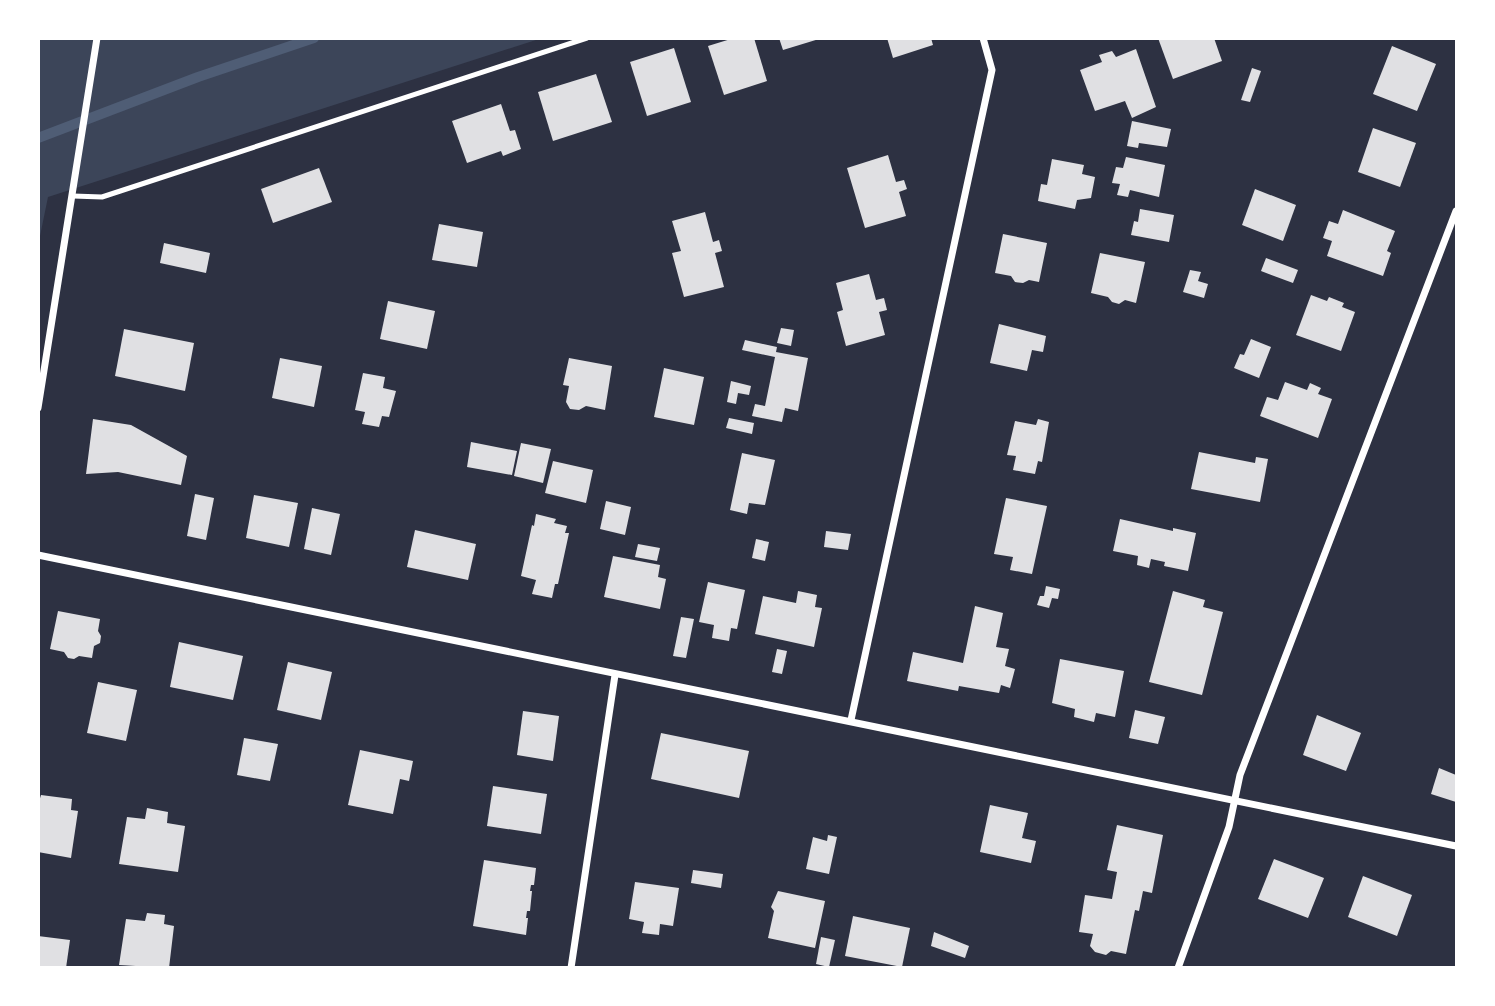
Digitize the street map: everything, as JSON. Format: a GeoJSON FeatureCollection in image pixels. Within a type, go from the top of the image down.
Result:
{"type":"FeatureCollection","features":[{"type":"Feature","properties":{"kind":"street"},"geometry":{"type":"LineString","coordinates":[[38,408],[97,38]]}},
{"type":"Feature","properties":{"kind":"street"},"geometry":{"type":"LineString","coordinates":[[851,720],[992,70],[983,38]]}},
{"type":"Feature","properties":{"kind":"street"},"geometry":{"type":"LineString","coordinates":[[1178,968],[1229,827],[1240,775],[1457,211]]}},
{"type":"Feature","properties":{"kind":"street"},"geometry":{"type":"LineString","coordinates":[[38,555],[1457,846]]}},
{"type":"Feature","properties":{"kind":"street"},"geometry":{"type":"LineString","coordinates":[[571,968],[615,675]]}},
{"type":"Feature","properties":{"kind":"lane"},"geometry":{"type":"LineString","coordinates":[[73,196],[102,197],[587,38]]}},
{"type":"Feature","properties":{"kind":"shaded area"},"geometry":{"type":"Polygon","coordinates":[[[38,39],[539,39],[48,197],[39,241],[38,39]]]}},
{"type":"Feature","properties":{"kind":"building"},"geometry":{"type":"Polygon","coordinates":[[[734,38],[754,38],[767,81],[724,95],[708,46],[734,38]]]}},
{"type":"Feature","properties":{"kind":"building"},"geometry":{"type":"Polygon","coordinates":[[[779,38],[819,38],[819,39],[783,50],[779,38]]]}},
{"type":"Feature","properties":{"kind":"building"},"geometry":{"type":"Polygon","coordinates":[[[887,38],[931,38],[933,45],[893,58],[887,38]]]}},
{"type":"Feature","properties":{"kind":"building"},"geometry":{"type":"Polygon","coordinates":[[[1158,38],[1214,38],[1222,61],[1173,79],[1158,38]]]}},
{"type":"Feature","properties":{"kind":"building"},"geometry":{"type":"Polygon","coordinates":[[[1392,46],[1436,64],[1417,111],[1373,94],[1392,46]]]}},
{"type":"Feature","properties":{"kind":"building"},"geometry":{"type":"Polygon","coordinates":[[[674,48],[691,102],[647,116],[630,62],[674,48]]]}},
{"type":"Feature","properties":{"kind":"building"},"geometry":{"type":"Polygon","coordinates":[[[1136,49],[1156,107],[1132,118],[1125,101],[1095,111],[1080,70],[1102,62],[1099,55],[1112,51],[1116,57],[1136,49]]]}},
{"type":"Feature","properties":{"kind":"building"},"geometry":{"type":"Polygon","coordinates":[[[1252,68],[1261,71],[1250,102],[1241,100],[1252,68]]]}},
{"type":"Feature","properties":{"kind":"building"},"geometry":{"type":"Polygon","coordinates":[[[596,74],[612,122],[553,141],[538,92],[596,74]]]}},
{"type":"Feature","properties":{"kind":"building"},"geometry":{"type":"Polygon","coordinates":[[[501,104],[510,131],[515,130],[521,149],[503,156],[501,151],[467,163],[452,121],[501,104]]]}},
{"type":"Feature","properties":{"kind":"building"},"geometry":{"type":"Polygon","coordinates":[[[1132,121],[1171,129],[1167,147],[1139,143],[1138,148],[1127,146],[1132,121]]]}},
{"type":"Feature","properties":{"kind":"building"},"geometry":{"type":"Polygon","coordinates":[[[1373,128],[1416,143],[1400,187],[1358,172],[1373,128]]]}},
{"type":"Feature","properties":{"kind":"building"},"geometry":{"type":"Polygon","coordinates":[[[888,155],[896,182],[904,180],[907,189],[899,192],[906,216],[865,228],[847,168],[888,155]]]}},
{"type":"Feature","properties":{"kind":"building"},"geometry":{"type":"Polygon","coordinates":[[[1126,157],[1165,165],[1159,197],[1130,190],[1128,197],[1117,195],[1120,184],[1112,183],[1116,167],[1123,168],[1126,157]]]}},
{"type":"Feature","properties":{"kind":"building"},"geometry":{"type":"Polygon","coordinates":[[[1052,159],[1084,165],[1082,174],[1095,177],[1091,198],[1077,200],[1075,209],[1038,201],[1041,184],[1047,185],[1052,159]]]}},
{"type":"Feature","properties":{"kind":"building"},"geometry":{"type":"Polygon","coordinates":[[[319,168],[332,202],[273,223],[261,189],[319,168]]]}},
{"type":"Feature","properties":{"kind":"building"},"geometry":{"type":"Polygon","coordinates":[[[1255,189],[1296,205],[1283,241],[1242,225],[1255,189]]]}},
{"type":"Feature","properties":{"kind":"building"},"geometry":{"type":"Polygon","coordinates":[[[1140,209],[1174,215],[1169,242],[1131,235],[1134,221],[1138,222],[1140,209]]]}},
{"type":"Feature","properties":{"kind":"building"},"geometry":{"type":"Polygon","coordinates":[[[1343,210],[1395,231],[1387,251],[1391,253],[1383,276],[1327,256],[1332,241],[1323,238],[1329,221],[1338,224],[1343,210]]]}},
{"type":"Feature","properties":{"kind":"building"},"geometry":{"type":"Polygon","coordinates":[[[705,212],[713,242],[719,240],[722,251],[715,253],[724,287],[684,297],[672,253],[681,251],[672,221],[705,212]]]}},
{"type":"Feature","properties":{"kind":"building"},"geometry":{"type":"Polygon","coordinates":[[[439,224],[483,232],[477,267],[432,260],[439,224]]]}},
{"type":"Feature","properties":{"kind":"building"},"geometry":{"type":"Polygon","coordinates":[[[1003,234],[1047,243],[1039,282],[1015,282],[1011,276],[995,273],[1003,234]]]}},
{"type":"Feature","properties":{"kind":"building"},"geometry":{"type":"Polygon","coordinates":[[[164,243],[210,253],[206,273],[160,263],[164,243]]]}},
{"type":"Feature","properties":{"kind":"building"},"geometry":{"type":"Polygon","coordinates":[[[1100,253],[1145,262],[1136,303],[1125,300],[1119,304],[1108,297],[1091,293],[1100,253]]]}},
{"type":"Feature","properties":{"kind":"building"},"geometry":{"type":"Polygon","coordinates":[[[1266,258],[1298,270],[1293,283],[1261,271],[1266,258]]]}},
{"type":"Feature","properties":{"kind":"building"},"geometry":{"type":"Polygon","coordinates":[[[1190,270],[1201,272],[1198,281],[1208,284],[1204,298],[1183,292],[1190,270]]]}},
{"type":"Feature","properties":{"kind":"building"},"geometry":{"type":"Polygon","coordinates":[[[869,274],[876,300],[884,298],[887,310],[879,312],[885,335],[846,346],[837,312],[843,310],[836,283],[869,274]]]}},
{"type":"Feature","properties":{"kind":"building"},"geometry":{"type":"Polygon","coordinates":[[[1311,295],[1327,301],[1329,297],[1344,303],[1342,307],[1355,312],[1341,351],[1296,335],[1311,295]]]}},
{"type":"Feature","properties":{"kind":"building"},"geometry":{"type":"Polygon","coordinates":[[[388,301],[435,311],[427,349],[380,339],[388,301]]]}},
{"type":"Feature","properties":{"kind":"building"},"geometry":{"type":"Polygon","coordinates":[[[999,324],[1046,336],[1043,352],[1032,350],[1027,371],[990,363],[999,324]]]}},
{"type":"Feature","properties":{"kind":"building"},"geometry":{"type":"Polygon","coordinates":[[[781,328],[794,330],[791,346],[777,343],[781,328]]]}},
{"type":"Feature","properties":{"kind":"building"},"geometry":{"type":"Polygon","coordinates":[[[124,329],[194,343],[185,391],[115,376],[124,329]]]}},
{"type":"Feature","properties":{"kind":"building"},"geometry":{"type":"Polygon","coordinates":[[[1251,339],[1271,347],[1259,378],[1234,368],[1251,339]]]}},
{"type":"Feature","properties":{"kind":"building"},"geometry":{"type":"Polygon","coordinates":[[[745,340],[777,347],[776,352],[808,358],[798,411],[785,408],[782,422],[752,416],[755,404],[765,406],[775,357],[742,350],[745,340]]]}},
{"type":"Feature","properties":{"kind":"building"},"geometry":{"type":"Polygon","coordinates":[[[280,358],[322,366],[314,407],[272,398],[280,358]]]}},
{"type":"Feature","properties":{"kind":"building"},"geometry":{"type":"Polygon","coordinates":[[[569,358],[612,366],[605,410],[586,406],[579,410],[570,409],[566,402],[569,386],[563,385],[569,358]]]}},
{"type":"Feature","properties":{"kind":"building"},"geometry":{"type":"Polygon","coordinates":[[[664,368],[704,377],[694,425],[654,417],[664,368]]]}},
{"type":"Feature","properties":{"kind":"building"},"geometry":{"type":"Polygon","coordinates":[[[363,373],[385,377],[383,388],[396,391],[389,417],[382,416],[379,427],[362,424],[365,412],[355,410],[363,373]]]}},
{"type":"Feature","properties":{"kind":"building"},"geometry":{"type":"Polygon","coordinates":[[[731,381],[751,386],[749,395],[738,393],[736,404],[727,402],[731,381]]]}},
{"type":"Feature","properties":{"kind":"building"},"geometry":{"type":"Polygon","coordinates":[[[1285,382],[1307,390],[1310,383],[1321,388],[1318,394],[1332,399],[1318,438],[1260,416],[1267,397],[1278,400],[1285,382]]]}},
{"type":"Feature","properties":{"kind":"building"},"geometry":{"type":"Polygon","coordinates":[[[729,418],[754,423],[752,434],[726,428],[729,418]]]}},
{"type":"Feature","properties":{"kind":"building"},"geometry":{"type":"Polygon","coordinates":[[[93,419],[131,425],[187,456],[181,485],[118,472],[86,474],[93,419]]]}},
{"type":"Feature","properties":{"kind":"building"},"geometry":{"type":"Polygon","coordinates":[[[1038,419],[1049,422],[1042,462],[1038,461],[1035,474],[1013,470],[1016,456],[1007,455],[1015,421],[1036,425],[1038,419]]]}},
{"type":"Feature","properties":{"kind":"building"},"geometry":{"type":"Polygon","coordinates":[[[471,442],[517,451],[512,475],[467,467],[471,442]]]}},
{"type":"Feature","properties":{"kind":"building"},"geometry":{"type":"Polygon","coordinates":[[[521,443],[551,449],[543,483],[514,476],[521,443]]]}},
{"type":"Feature","properties":{"kind":"building"},"geometry":{"type":"Polygon","coordinates":[[[1199,452],[1255,463],[1256,457],[1268,459],[1260,502],[1191,489],[1199,452]]]}},
{"type":"Feature","properties":{"kind":"building"},"geometry":{"type":"Polygon","coordinates":[[[742,453],[775,460],[765,505],[749,503],[747,514],[730,510],[742,453]]]}},
{"type":"Feature","properties":{"kind":"building"},"geometry":{"type":"Polygon","coordinates":[[[553,461],[593,470],[586,503],[545,493],[553,461]]]}},
{"type":"Feature","properties":{"kind":"building"},"geometry":{"type":"Polygon","coordinates":[[[195,494],[214,498],[206,540],[187,536],[195,494]]]}},
{"type":"Feature","properties":{"kind":"building"},"geometry":{"type":"Polygon","coordinates":[[[254,495],[298,503],[289,547],[246,538],[254,495]]]}},
{"type":"Feature","properties":{"kind":"building"},"geometry":{"type":"Polygon","coordinates":[[[1006,498],[1047,506],[1032,574],[1010,570],[1013,557],[994,554],[1006,498]]]}},
{"type":"Feature","properties":{"kind":"building"},"geometry":{"type":"Polygon","coordinates":[[[606,501],[631,507],[625,535],[600,529],[606,501]]]}},
{"type":"Feature","properties":{"kind":"building"},"geometry":{"type":"Polygon","coordinates":[[[312,508],[340,514],[331,555],[304,549],[312,508]]]}},
{"type":"Feature","properties":{"kind":"building"},"geometry":{"type":"Polygon","coordinates":[[[536,514],[556,519],[554,523],[567,526],[565,533],[569,533],[558,584],[555,584],[552,598],[532,594],[536,580],[521,576],[536,514]]]}},
{"type":"Feature","properties":{"kind":"building"},"geometry":{"type":"Polygon","coordinates":[[[1120,519],[1173,531],[1173,528],[1196,533],[1188,571],[1164,566],[1165,562],[1151,559],[1149,568],[1137,565],[1138,556],[1113,551],[1120,519]]]}},
{"type":"Feature","properties":{"kind":"building"},"geometry":{"type":"Polygon","coordinates":[[[415,530],[476,544],[468,580],[407,567],[415,530]]]}},
{"type":"Feature","properties":{"kind":"building"},"geometry":{"type":"Polygon","coordinates":[[[826,531],[851,534],[848,550],[824,547],[826,531]]]}},
{"type":"Feature","properties":{"kind":"building"},"geometry":{"type":"Polygon","coordinates":[[[756,539],[769,542],[765,561],[752,558],[756,539]]]}},
{"type":"Feature","properties":{"kind":"building"},"geometry":{"type":"Polygon","coordinates":[[[638,544],[660,548],[657,561],[635,557],[638,544]]]}},
{"type":"Feature","properties":{"kind":"building"},"geometry":{"type":"Polygon","coordinates":[[[613,556],[660,565],[658,577],[666,579],[660,609],[604,597],[613,556]]]}},
{"type":"Feature","properties":{"kind":"building"},"geometry":{"type":"Polygon","coordinates":[[[708,582],[745,590],[737,629],[731,628],[729,641],[712,638],[714,625],[699,622],[708,582]]]}},
{"type":"Feature","properties":{"kind":"building"},"geometry":{"type":"Polygon","coordinates":[[[1046,586],[1060,589],[1058,599],[1052,598],[1049,608],[1037,605],[1040,596],[1044,596],[1046,586]]]}},
{"type":"Feature","properties":{"kind":"building"},"geometry":{"type":"Polygon","coordinates":[[[798,591],[817,595],[815,607],[822,608],[814,647],[755,634],[763,596],[796,603],[798,591]]]}},
{"type":"Feature","properties":{"kind":"building"},"geometry":{"type":"Polygon","coordinates":[[[1173,591],[1205,600],[1203,607],[1223,612],[1202,695],[1149,682],[1173,591]]]}},
{"type":"Feature","properties":{"kind":"building"},"geometry":{"type":"Polygon","coordinates":[[[975,606],[1003,613],[996,647],[1009,649],[1005,666],[1015,669],[1010,688],[1001,685],[999,693],[959,686],[958,691],[907,681],[913,652],[963,663],[975,606]]]}},
{"type":"Feature","properties":{"kind":"building"},"geometry":{"type":"Polygon","coordinates":[[[58,611],[100,619],[100,643],[94,646],[92,658],[68,658],[64,652],[50,649],[58,611]]]}},
{"type":"Feature","properties":{"kind":"building"},"geometry":{"type":"Polygon","coordinates":[[[681,617],[694,619],[686,658],[673,656],[681,617]]]}},
{"type":"Feature","properties":{"kind":"building"},"geometry":{"type":"Polygon","coordinates":[[[179,642],[243,656],[233,700],[170,687],[179,642]]]}},
{"type":"Feature","properties":{"kind":"building"},"geometry":{"type":"Polygon","coordinates":[[[777,649],[787,651],[782,674],[772,672],[777,649]]]}},
{"type":"Feature","properties":{"kind":"building"},"geometry":{"type":"Polygon","coordinates":[[[1060,659],[1124,671],[1115,717],[1096,713],[1094,722],[1074,717],[1075,709],[1052,703],[1060,659]]]}},
{"type":"Feature","properties":{"kind":"building"},"geometry":{"type":"Polygon","coordinates":[[[288,662],[332,672],[321,720],[277,710],[288,662]]]}},
{"type":"Feature","properties":{"kind":"building"},"geometry":{"type":"Polygon","coordinates":[[[98,682],[137,690],[126,741],[87,733],[98,682]]]}},
{"type":"Feature","properties":{"kind":"building"},"geometry":{"type":"Polygon","coordinates":[[[1135,710],[1165,717],[1158,744],[1129,738],[1135,710]]]}},
{"type":"Feature","properties":{"kind":"building"},"geometry":{"type":"Polygon","coordinates":[[[523,711],[559,716],[553,761],[517,755],[523,711]]]}},
{"type":"Feature","properties":{"kind":"building"},"geometry":{"type":"Polygon","coordinates":[[[1317,715],[1361,733],[1346,771],[1303,755],[1317,715]]]}},
{"type":"Feature","properties":{"kind":"building"},"geometry":{"type":"Polygon","coordinates":[[[661,733],[749,751],[739,798],[651,779],[661,733]]]}},
{"type":"Feature","properties":{"kind":"building"},"geometry":{"type":"Polygon","coordinates":[[[244,738],[278,744],[270,781],[237,775],[244,738]]]}},
{"type":"Feature","properties":{"kind":"building"},"geometry":{"type":"Polygon","coordinates":[[[360,750],[413,761],[409,781],[400,779],[393,814],[348,805],[360,750]]]}},
{"type":"Feature","properties":{"kind":"building"},"geometry":{"type":"Polygon","coordinates":[[[1439,768],[1456,775],[1456,802],[1431,794],[1439,768]]]}},
{"type":"Feature","properties":{"kind":"building"},"geometry":{"type":"Polygon","coordinates":[[[493,786],[547,794],[541,834],[487,826],[493,786]]]}},
{"type":"Feature","properties":{"kind":"building"},"geometry":{"type":"Polygon","coordinates":[[[41,795],[72,799],[71,810],[78,811],[71,858],[38,852],[38,805],[41,795]]]}},
{"type":"Feature","properties":{"kind":"building"},"geometry":{"type":"Polygon","coordinates":[[[990,805],[1028,813],[1022,838],[1036,841],[1031,863],[980,852],[990,805]]]}},
{"type":"Feature","properties":{"kind":"building"},"geometry":{"type":"Polygon","coordinates":[[[147,808],[168,812],[167,823],[185,826],[178,872],[119,864],[127,817],[145,819],[147,808]]]}},
{"type":"Feature","properties":{"kind":"building"},"geometry":{"type":"Polygon","coordinates":[[[1117,825],[1163,835],[1152,893],[1143,891],[1139,911],[1135,910],[1126,954],[1111,951],[1106,955],[1095,952],[1090,946],[1093,934],[1079,932],[1085,895],[1112,899],[1117,872],[1107,870],[1117,825]]]}},
{"type":"Feature","properties":{"kind":"building"},"geometry":{"type":"Polygon","coordinates":[[[828,835],[837,837],[829,874],[806,869],[813,837],[827,841],[828,835]]]}},
{"type":"Feature","properties":{"kind":"building"},"geometry":{"type":"Polygon","coordinates":[[[1274,859],[1324,878],[1308,918],[1258,899],[1274,859]]]}},
{"type":"Feature","properties":{"kind":"building"},"geometry":{"type":"Polygon","coordinates":[[[484,860],[536,868],[534,885],[531,885],[530,891],[530,911],[527,911],[526,935],[473,926],[484,860]]]}},
{"type":"Feature","properties":{"kind":"building"},"geometry":{"type":"Polygon","coordinates":[[[693,870],[723,874],[721,888],[691,883],[693,870]]]}},
{"type":"Feature","properties":{"kind":"building"},"geometry":{"type":"Polygon","coordinates":[[[1363,876],[1412,895],[1397,936],[1348,917],[1363,876]]]}},
{"type":"Feature","properties":{"kind":"building"},"geometry":{"type":"Polygon","coordinates":[[[635,882],[679,888],[673,926],[660,924],[659,935],[642,933],[644,922],[629,919],[635,882]]]}},
{"type":"Feature","properties":{"kind":"building"},"geometry":{"type":"Polygon","coordinates":[[[778,891],[825,901],[815,948],[768,938],[774,911],[771,907],[778,891]]]}},
{"type":"Feature","properties":{"kind":"building"},"geometry":{"type":"Polygon","coordinates":[[[147,913],[165,915],[164,924],[174,926],[169,968],[119,965],[126,919],[145,921],[147,913]]]}},
{"type":"Feature","properties":{"kind":"building"},"geometry":{"type":"Polygon","coordinates":[[[853,916],[910,928],[902,967],[845,956],[853,916]]]}},
{"type":"Feature","properties":{"kind":"building"},"geometry":{"type":"Polygon","coordinates":[[[934,932],[969,946],[965,958],[931,946],[934,932]]]}},
{"type":"Feature","properties":{"kind":"building"},"geometry":{"type":"Polygon","coordinates":[[[38,936],[70,940],[66,968],[38,968],[38,936]]]}},
{"type":"Feature","properties":{"kind":"building"},"geometry":{"type":"Polygon","coordinates":[[[821,937],[835,940],[829,967],[816,964],[821,937]]]}},
{"type":"Feature","properties":{"kind":"waterway"},"geometry":{"type":"LineString","coordinates":[[38,138],[198,77],[314,38]]}}]}
